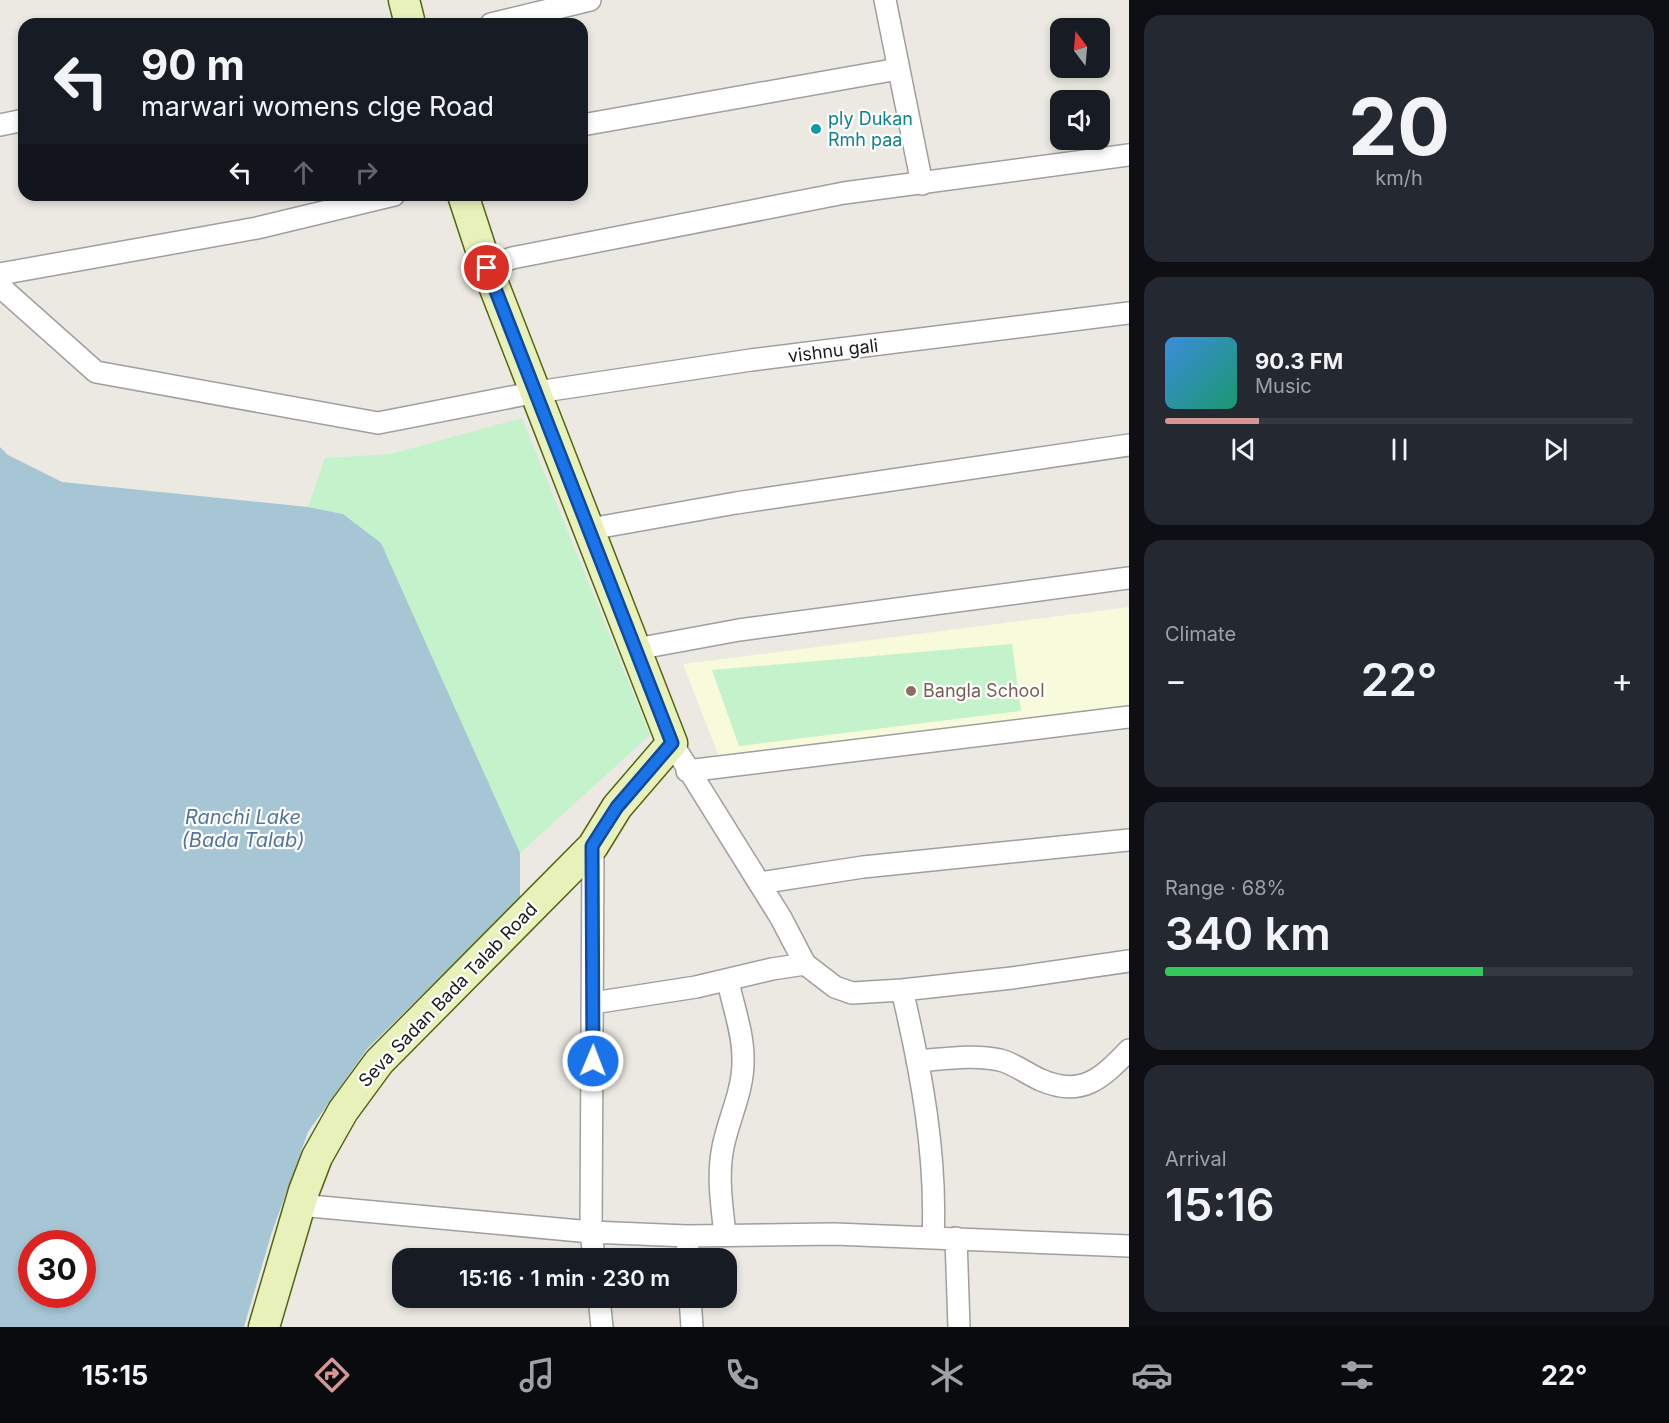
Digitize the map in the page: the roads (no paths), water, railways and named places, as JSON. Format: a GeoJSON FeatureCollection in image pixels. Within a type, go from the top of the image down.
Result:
{"type":"FeatureCollection","features":[{"type":"Feature","properties":{"kind":"street"},"geometry":{"type":"LineString","coordinates":[[404,0],[408,18]]}},
{"type":"Feature","properties":{"kind":"street"},"geometry":{"type":"LineString","coordinates":[[516,18],[590,0]]}},
{"type":"Feature","properties":{"kind":"street"},"geometry":{"type":"LineString","coordinates":[[885,0],[921,184]]}},
{"type":"Feature","properties":{"kind":"street"},"geometry":{"type":"LineString","coordinates":[[588,124],[898,69]]}},
{"type":"Feature","properties":{"kind":"street"},"geometry":{"type":"LineString","coordinates":[[0,125],[18,121]]}},
{"type":"Feature","properties":{"kind":"street"},"geometry":{"type":"LineString","coordinates":[[487,268],[512,258],[844,193],[1129,155]]}},
{"type":"Feature","properties":{"kind":"street"},"geometry":{"type":"LineString","coordinates":[[0,274],[256,228],[369,201]]}},
{"type":"Feature","properties":{"kind":"street"},"geometry":{"type":"LineString","coordinates":[[465,201],[487,268],[672,743],[687,771],[759,883],[805,964],[835,987],[852,993],[1012,978],[1129,961]]}},
{"type":"Feature","properties":{"kind":"street","name":"vishnu gali"},"geometry":{"type":"LineString","coordinates":[[0,283],[5,291],[96,372],[378,423],[537,392],[751,360],[1129,313]]}},
{"type":"Feature","properties":{"kind":"street"},"geometry":{"type":"LineString","coordinates":[[590,529],[736,502],[1129,445]]}},
{"type":"Feature","properties":{"kind":"street"},"geometry":{"type":"LineString","coordinates":[[636,649],[739,630],[1129,578]]}},
{"type":"Feature","properties":{"kind":"street"},"geometry":{"type":"LineString","coordinates":[[687,771],[1129,717]]}},
{"type":"Feature","properties":{"kind":"street","name":"Seva Sadan Bada Talab Road"},"geometry":{"type":"LineString","coordinates":[[264,1327],[299,1205],[327,1137],[379,1062],[592,846],[617,807],[672,743]]}},
{"type":"Feature","properties":{"kind":"street"},"geometry":{"type":"LineString","coordinates":[[759,883],[863,867],[1129,840]]}},
{"type":"Feature","properties":{"kind":"street"},"geometry":{"type":"LineString","coordinates":[[592,846],[591,1232],[593,1248]]}},
{"type":"Feature","properties":{"kind":"street"},"geometry":{"type":"LineString","coordinates":[[593,1003],[728,981],[772,969],[805,964]]}},
{"type":"Feature","properties":{"kind":"street"},"geometry":{"type":"LineString","coordinates":[[725,1235],[720,1171],[723,1147],[742,1081],[743,1059],[742,1039],[728,981]]}},
{"type":"Feature","properties":{"kind":"street"},"geometry":{"type":"LineString","coordinates":[[902,990],[917,1061],[933,1183],[933,1238]]}},
{"type":"Feature","properties":{"kind":"street"},"geometry":{"type":"LineString","coordinates":[[917,1061],[965,1058],[999,1060],[1042,1080],[1077,1088],[1090,1084],[1102,1076],[1129,1050]]}},
{"type":"Feature","properties":{"kind":"street"},"geometry":{"type":"LineString","coordinates":[[299,1205],[591,1232],[687,1236],[835,1234],[1129,1246]]}},
{"type":"Feature","properties":{"kind":"street"},"geometry":{"type":"LineString","coordinates":[[687,1236],[688,1248]]}},
{"type":"Feature","properties":{"kind":"street"},"geometry":{"type":"LineString","coordinates":[[956,1238],[959,1327]]}},
{"type":"Feature","properties":{"kind":"street"},"geometry":{"type":"LineString","coordinates":[[599,1308],[602,1327]]}},
{"type":"Feature","properties":{"kind":"street"},"geometry":{"type":"LineString","coordinates":[[691,1308],[692,1327]]}},
{"type":"Feature","properties":{"kind":"water","name":"Ranchi Lake (Bada Talab)"},"geometry":{"type":"Polygon","coordinates":[[[0,447],[8,455],[62,482],[308,507],[343,514],[381,543],[520,853],[520,899],[367,1049],[308,1132],[271,1235],[244,1327],[0,1327],[0,447]]]}},
{"type":"Feature","properties":{"kind":"place","name":"ply Dukan Rmh paa"},"geometry":{"type":"Point","coordinates":[816,129]}},
{"type":"Feature","properties":{"kind":"place","name":"Bangla School"},"geometry":{"type":"Point","coordinates":[911,691]}}]}
